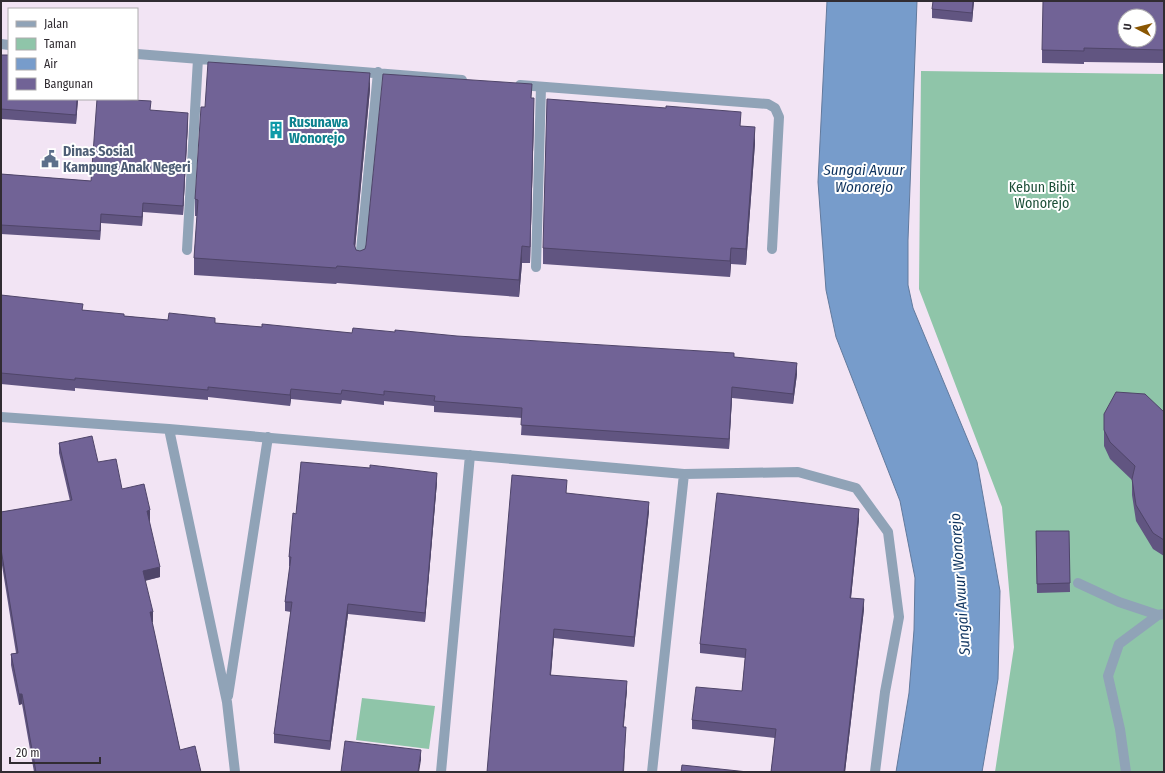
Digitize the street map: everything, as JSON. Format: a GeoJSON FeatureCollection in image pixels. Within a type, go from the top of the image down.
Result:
{"type":"FeatureCollection","features":[{"type":"Feature","properties":{"kind":"street"},"geometry":{"type":"LineString","coordinates":[[138,54],[471,80]]}},
{"type":"Feature","properties":{"kind":"street"},"geometry":{"type":"LineString","coordinates":[[187,250],[198,59]]}},
{"type":"Feature","properties":{"kind":"street"},"geometry":{"type":"LineString","coordinates":[[360,261],[378,72]]}},
{"type":"Feature","properties":{"kind":"street"},"geometry":{"type":"LineString","coordinates":[[510,84],[768,104],[775,108],[779,117],[772,249]]}},
{"type":"Feature","properties":{"kind":"street"},"geometry":{"type":"LineString","coordinates":[[536,267],[541,87]]}},
{"type":"Feature","properties":{"kind":"street"},"geometry":{"type":"LineString","coordinates":[[1,417],[169,429],[684,474],[798,472],[856,488],[888,532],[898,617],[885,692],[875,772]]}},
{"type":"Feature","properties":{"kind":"street"},"geometry":{"type":"LineString","coordinates":[[169,429],[227,702],[235,772]]}},
{"type":"Feature","properties":{"kind":"street"},"geometry":{"type":"LineString","coordinates":[[227,702],[268,438]]}},
{"type":"Feature","properties":{"kind":"street"},"geometry":{"type":"LineString","coordinates":[[441,772],[470,455]]}},
{"type":"Feature","properties":{"kind":"street"},"geometry":{"type":"LineString","coordinates":[[652,772],[684,474]]}},
{"type":"Feature","properties":{"kind":"street"},"geometry":{"type":"LineString","coordinates":[[1078,583],[1119,602],[1161,614]]}},
{"type":"Feature","properties":{"kind":"street"},"geometry":{"type":"LineString","coordinates":[[1126,772],[1120,729],[1108,676],[1118,644],[1161,614]]}},
{"type":"Feature","properties":{"kind":"green space","name":"Kebun Bibit Wonorejo"},"geometry":{"type":"Polygon","coordinates":[[[921,71],[1164,74],[1164,772],[995,772],[1014,647],[1002,507],[919,289],[921,71]]]}},
{"type":"Feature","properties":{"kind":"green space"},"geometry":{"type":"Polygon","coordinates":[[[362,698],[435,706],[429,749],[356,740],[362,698]]]}},
{"type":"Feature","properties":{"kind":"water","name":"Sungai Avuur Wonorejo"},"geometry":{"type":"Polygon","coordinates":[[[827,1],[917,1],[908,240],[908,285],[913,308],[977,462],[1000,591],[998,679],[982,772],[896,772],[909,693],[914,630],[915,578],[900,501],[836,337],[826,290],[818,182],[827,1]]]}},
{"type":"Feature","properties":{"kind":"building"},"geometry":{"type":"Polygon","coordinates":[[[933,1],[973,1],[972,13],[932,9],[933,1]]]}},
{"type":"Feature","properties":{"kind":"building"},"geometry":{"type":"Polygon","coordinates":[[[1043,1],[1164,1],[1164,50],[1084,48],[1084,51],[1042,50],[1043,1]]]}},
{"type":"Feature","properties":{"kind":"building"},"geometry":{"type":"Polygon","coordinates":[[[1,55],[8,55],[8,100],[77,100],[76,115],[1,109],[1,55]]]}},
{"type":"Feature","properties":{"kind":"building"},"geometry":{"type":"Polygon","coordinates":[[[208,62],[370,73],[354,244],[356,250],[360,251],[365,249],[366,245],[383,74],[532,84],[531,98],[534,98],[530,247],[522,246],[519,280],[337,266],[336,268],[194,258],[198,200],[195,199],[201,107],[205,107],[208,62]]]}},
{"type":"Feature","properties":{"kind":"building"},"geometry":{"type":"Polygon","coordinates":[[[547,99],[741,112],[740,126],[755,127],[746,249],[731,248],[730,261],[543,248],[547,99]]]}},
{"type":"Feature","properties":{"kind":"building"},"geometry":{"type":"Polygon","coordinates":[[[97,100],[151,101],[150,110],[188,113],[183,206],[143,203],[142,217],[101,214],[100,231],[1,225],[1,174],[91,181],[97,100]]]}},
{"type":"Feature","properties":{"kind":"building"},"geometry":{"type":"Polygon","coordinates":[[[1,295],[83,304],[82,310],[168,320],[169,313],[215,318],[215,323],[262,327],[262,324],[352,333],[353,328],[395,332],[395,330],[457,336],[734,353],[734,357],[797,363],[793,394],[732,387],[729,439],[521,425],[522,408],[434,401],[435,396],[384,391],[384,395],[342,390],[341,394],[291,389],[290,395],[208,387],[208,390],[1,373],[1,295]]]}},
{"type":"Feature","properties":{"kind":"building"},"geometry":{"type":"Polygon","coordinates":[[[1116,392],[1145,394],[1164,412],[1164,540],[1153,533],[1136,505],[1132,479],[1135,466],[1110,442],[1104,430],[1104,414],[1116,392]]]}},
{"type":"Feature","properties":{"kind":"building"},"geometry":{"type":"Polygon","coordinates":[[[92,436],[98,462],[116,459],[122,489],[144,484],[150,510],[147,511],[160,567],[143,571],[153,612],[150,612],[180,750],[195,746],[201,772],[36,772],[22,694],[19,694],[11,654],[18,653],[1,549],[1,512],[72,500],[59,443],[92,436]]]}},
{"type":"Feature","properties":{"kind":"building"},"geometry":{"type":"Polygon","coordinates":[[[301,462],[370,468],[370,465],[437,473],[425,613],[348,604],[330,741],[274,734],[292,602],[285,602],[291,557],[289,557],[293,513],[296,514],[301,462]]]}},
{"type":"Feature","properties":{"kind":"building"},"geometry":{"type":"Polygon","coordinates":[[[512,475],[567,480],[566,493],[649,502],[634,637],[554,629],[550,675],[627,681],[623,727],[626,727],[623,772],[487,772],[512,475]]]}},
{"type":"Feature","properties":{"kind":"building"},"geometry":{"type":"Polygon","coordinates":[[[717,493],[859,509],[850,598],[864,599],[844,772],[771,772],[776,729],[692,720],[696,687],[742,691],[746,649],[700,644],[717,493]]]}},
{"type":"Feature","properties":{"kind":"building"},"geometry":{"type":"Polygon","coordinates":[[[1036,531],[1069,531],[1070,583],[1037,584],[1036,531]]]}},
{"type":"Feature","properties":{"kind":"building"},"geometry":{"type":"Polygon","coordinates":[[[345,741],[421,750],[418,772],[341,772],[345,741]]]}},
{"type":"Feature","properties":{"kind":"building"},"geometry":{"type":"Polygon","coordinates":[[[682,765],[748,772],[681,772],[682,765]]]}},
{"type":"Feature","properties":{"kind":"place","name":"Rusunawa Wonorejo"},"geometry":{"type":"Point","coordinates":[276,130]}},
{"type":"Feature","properties":{"kind":"place","name":"Dinas Sosial Kampung Anak Negeri"},"geometry":{"type":"Point","coordinates":[50,159]}}]}
